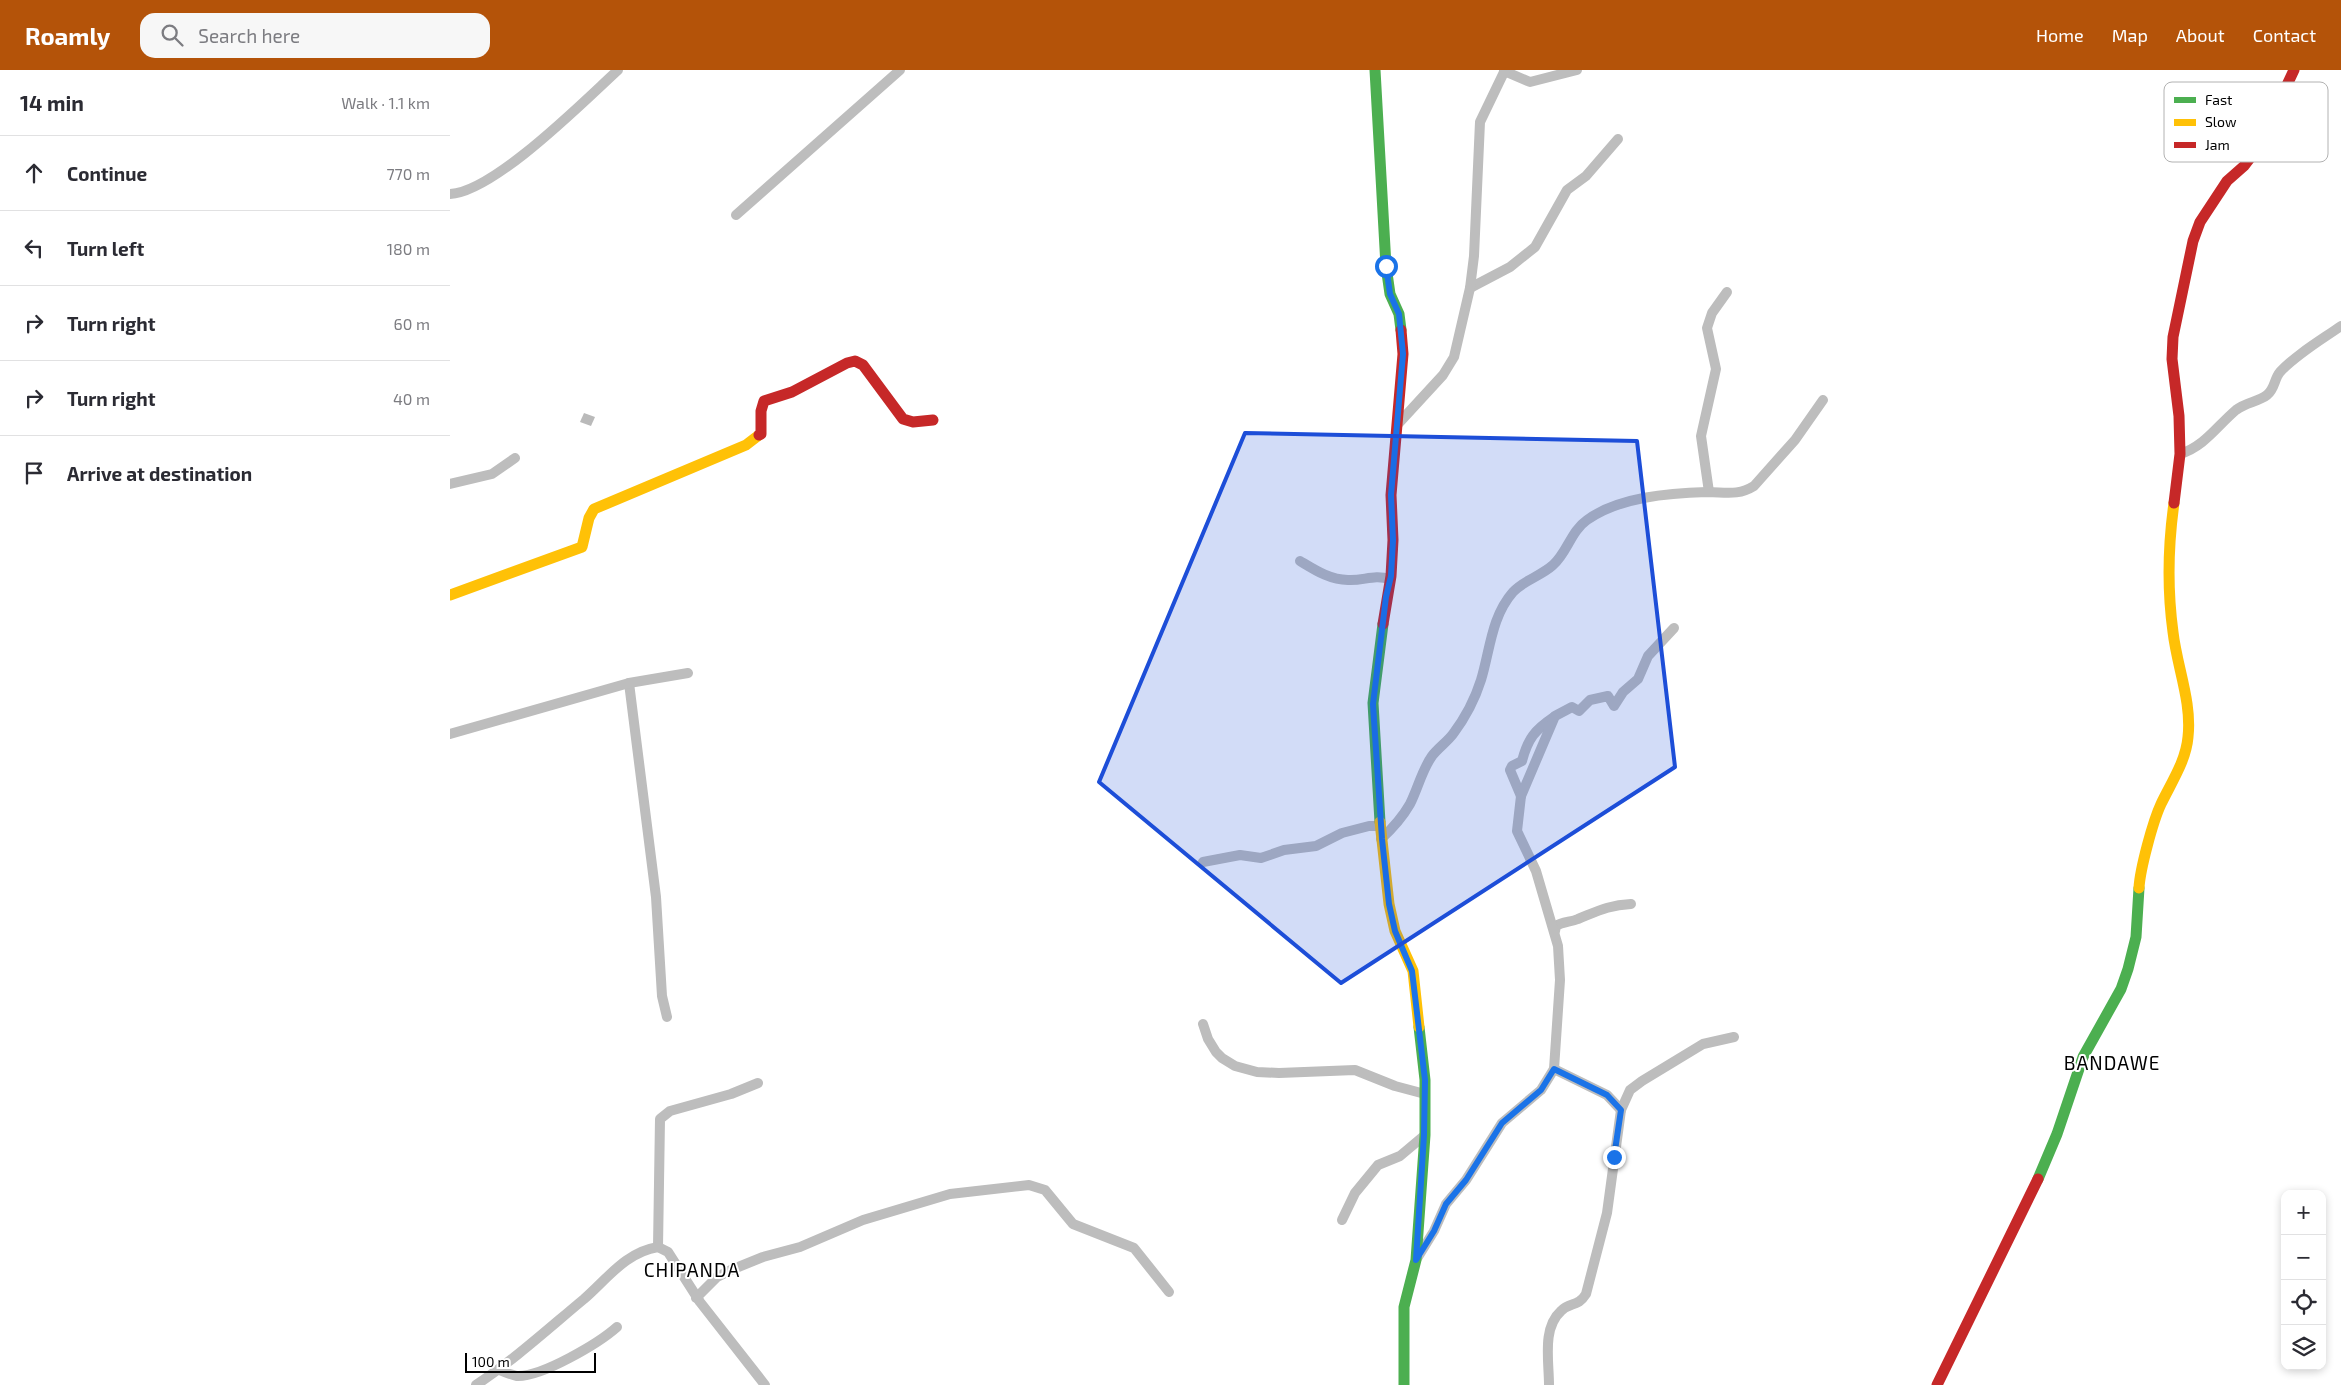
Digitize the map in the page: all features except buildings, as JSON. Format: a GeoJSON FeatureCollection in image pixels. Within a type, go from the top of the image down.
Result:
{"type":"FeatureCollection","features":[{"type":"Feature","properties":{"kind":"street"},"geometry":{"type":"LineString","coordinates":[[450,194],[478,185],[520,158],[618,70]]}},
{"type":"Feature","properties":{"kind":"street"},"geometry":{"type":"LineString","coordinates":[[736,215],[900,70]]}},
{"type":"Feature","properties":{"kind":"street"},"geometry":{"type":"LineString","coordinates":[[1375,70],[1386,266],[1390,294],[1399,314],[1403,354],[1391,495],[1393,540],[1390,579],[1373,704],[1382,839],[1389,904],[1395,931],[1412,971],[1416,989],[1425,1094],[1416,1260],[1404,1307],[1404,1385]]}},
{"type":"Feature","properties":{"kind":"street"},"geometry":{"type":"LineString","coordinates":[[1397,425],[1450,365],[1454,357],[1470,288],[1474,256],[1480,122],[1505,71],[1530,82],[1577,70]]}},
{"type":"Feature","properties":{"kind":"street"},"geometry":{"type":"LineString","coordinates":[[2288,82],[2294,70]]}},
{"type":"Feature","properties":{"kind":"street"},"geometry":{"type":"LineString","coordinates":[[1470,288],[1510,267],[1535,247],[1567,190],[1586,176],[1618,139]]}},
{"type":"Feature","properties":{"kind":"street"},"geometry":{"type":"LineString","coordinates":[[1937,1385],[1947,1368],[2000,1254],[2038,1182],[2057,1134],[2083,1057],[2121,989],[2136,937],[2140,876],[2160,806],[2177,774],[2188,739],[2189,716],[2173,632],[2168,544],[2180,454],[2179,416],[2172,359],[2173,338],[2193,241],[2205,212],[2227,181],[2247,162]]}},
{"type":"Feature","properties":{"kind":"street"},"geometry":{"type":"LineString","coordinates":[[1709,492],[1701,436],[1716,368],[1707,328],[1712,312],[1727,292]]}},
{"type":"Feature","properties":{"kind":"street"},"geometry":{"type":"LineString","coordinates":[[2180,454],[2192,450],[2204,442],[2238,408],[2267,396],[2273,390],[2278,374],[2289,363],[2341,326]]}},
{"type":"Feature","properties":{"kind":"street"},"geometry":{"type":"LineString","coordinates":[[450,595],[582,547],[586,541],[588,516],[594,509],[746,445],[761,434],[761,411],[764,401],[792,392],[847,363],[855,361],[863,365],[903,419],[913,422],[933,420]]}},
{"type":"Feature","properties":{"kind":"street"},"geometry":{"type":"LineString","coordinates":[[1382,839],[1397,824],[1432,757],[1453,734],[1466,714],[1481,681],[1494,627],[1512,593],[1531,578],[1553,566],[1579,528],[1586,520],[1599,513],[1622,504],[1649,498],[1709,492],[1740,493],[1754,486],[1796,440],[1823,400]]}},
{"type":"Feature","properties":{"kind":"street"},"geometry":{"type":"LineString","coordinates":[[450,484],[492,474],[514,458]]}},
{"type":"Feature","properties":{"kind":"street"},"geometry":{"type":"LineString","coordinates":[[1300,561],[1319,573],[1347,580],[1378,575],[1390,579]]}},
{"type":"Feature","properties":{"kind":"street"},"geometry":{"type":"LineString","coordinates":[[1522,796],[1510,770],[1512,766],[1522,761],[1525,749],[1538,728],[1572,707],[1579,711],[1590,700],[1608,696],[1614,706],[1623,692],[1638,679],[1648,656],[1674,628]]}},
{"type":"Feature","properties":{"kind":"street"},"geometry":{"type":"LineString","coordinates":[[450,734],[629,683],[688,673]]}},
{"type":"Feature","properties":{"kind":"street"},"geometry":{"type":"LineString","coordinates":[[629,683],[656,897],[662,996],[667,1017]]}},
{"type":"Feature","properties":{"kind":"street"},"geometry":{"type":"LineString","coordinates":[[1416,1260],[1434,1231],[1446,1204],[1466,1180],[1502,1123],[1541,1090],[1554,1069],[1560,980],[1555,931],[1536,871],[1517,831],[1522,796],[1555,716]]}},
{"type":"Feature","properties":{"kind":"street"},"geometry":{"type":"LineString","coordinates":[[1203,862],[1240,855],[1261,858],[1284,850],[1316,846],[1342,833],[1369,826],[1381,826]]}},
{"type":"Feature","properties":{"kind":"street"},"geometry":{"type":"LineString","coordinates":[[1555,931],[1556,926],[1559,924],[1575,920],[1592,911],[1631,904]]}},
{"type":"Feature","properties":{"kind":"street"},"geometry":{"type":"LineString","coordinates":[[1203,1024],[1208,1039],[1216,1052],[1235,1066],[1257,1072],[1279,1073],[1355,1070],[1395,1086],[1425,1094]]}},
{"type":"Feature","properties":{"kind":"street"},"geometry":{"type":"LineString","coordinates":[[1549,1385],[1548,1343],[1552,1320],[1563,1309],[1579,1303],[1586,1294],[1607,1213],[1621,1110],[1630,1090],[1703,1044],[1734,1037]]}},
{"type":"Feature","properties":{"kind":"street"},"geometry":{"type":"LineString","coordinates":[[1554,1069],[1607,1095],[1621,1110]]}},
{"type":"Feature","properties":{"kind":"street"},"geometry":{"type":"LineString","coordinates":[[658,1247],[660,1119],[670,1112],[758,1084]]}},
{"type":"Feature","properties":{"kind":"street"},"geometry":{"type":"LineString","coordinates":[[1342,1220],[1355,1193],[1378,1165],[1400,1156],[1424,1135]]}},
{"type":"Feature","properties":{"kind":"street"},"geometry":{"type":"LineString","coordinates":[[696,1298],[717,1278],[731,1270],[763,1257],[800,1247],[863,1220],[950,1194],[1029,1185],[1044,1190],[1073,1224],[1134,1248],[1169,1292]]}},
{"type":"Feature","properties":{"kind":"street"},"geometry":{"type":"LineString","coordinates":[[476,1385],[499,1370],[595,1290],[625,1261],[638,1253],[658,1247],[668,1252],[696,1298],[765,1385]]}},
{"type":"Feature","properties":{"kind":"street"},"geometry":{"type":"LineString","coordinates":[[499,1370],[518,1376],[537,1372],[596,1343],[617,1328]]}},
{"type":"Feature","properties":{"kind":"highlighted area"},"geometry":{"type":"Polygon","coordinates":[[[1245,433],[1637,441],[1675,767],[1341,983],[1099,782],[1245,433]]]}},
{"type":"Feature","properties":{"kind":"shaded area"},"geometry":{"type":"Polygon","coordinates":[[[584,413],[595,417],[591,426],[580,422],[584,413]]]}},
{"type":"Feature","properties":{"kind":"traffic: fast"},"geometry":{"type":"LineString","coordinates":[[1375,70],[1386,266],[1390,294],[1399,314],[1401,330]]}},
{"type":"Feature","properties":{"kind":"traffic: fast"},"geometry":{"type":"LineString","coordinates":[[1380,822],[1373,703],[1383,624]]}},
{"type":"Feature","properties":{"kind":"traffic: fast"},"geometry":{"type":"LineString","coordinates":[[2038,1179],[2057,1134],[2083,1057],[2121,989],[2128,969],[2136,937],[2139,888]]}},
{"type":"Feature","properties":{"kind":"traffic: fast"},"geometry":{"type":"LineString","coordinates":[[1404,1385],[1404,1307],[1416,1260],[1425,1135],[1425,1080],[1419,1027]]}},
{"type":"Feature","properties":{"kind":"traffic: slow"},"geometry":{"type":"LineString","coordinates":[[450,595],[582,547],[589,518],[594,509],[746,445],[759,435]]}},
{"type":"Feature","properties":{"kind":"traffic: slow"},"geometry":{"type":"LineString","coordinates":[[2139,888],[2144,858],[2154,822],[2181,763],[2188,737],[2188,711],[2175,645],[2169,583],[2169,551],[2174,503]]}},
{"type":"Feature","properties":{"kind":"traffic: slow"},"geometry":{"type":"LineString","coordinates":[[1380,822],[1389,904],[1395,931],[1413,971],[1419,1027]]}},
{"type":"Feature","properties":{"kind":"traffic: jam"},"geometry":{"type":"LineString","coordinates":[[2288,82],[2294,70]]}},
{"type":"Feature","properties":{"kind":"traffic: jam"},"geometry":{"type":"LineString","coordinates":[[2174,503],[2180,454],[2179,416],[2172,359],[2173,337],[2193,241],[2200,222],[2227,181],[2247,162]]}},
{"type":"Feature","properties":{"kind":"traffic: jam"},"geometry":{"type":"LineString","coordinates":[[1383,624],[1391,576],[1393,540],[1391,495],[1403,354],[1401,330]]}},
{"type":"Feature","properties":{"kind":"traffic: jam"},"geometry":{"type":"LineString","coordinates":[[759,435],[761,434],[761,411],[764,401],[792,392],[847,363],[855,361],[863,365],[903,419],[913,422],[933,420]]}},
{"type":"Feature","properties":{"kind":"traffic: jam"},"geometry":{"type":"LineString","coordinates":[[1937,1385],[2038,1179]]}},
{"type":"Feature","properties":{"kind":"district","name":"BANDAWE"},"geometry":{"type":"Point","coordinates":[2112,1063]}},
{"type":"Feature","properties":{"kind":"district","name":"CHIPANDA"},"geometry":{"type":"Point","coordinates":[692,1270]}},
{"type":"Feature","properties":{"kind":"route"},"geometry":{"type":"LineString","coordinates":[[1386,266],[1390,294],[1399,314],[1403,354],[1397,402],[1391,495],[1393,540],[1391,576],[1386,597],[1373,704],[1383,858],[1389,904],[1395,931],[1412,971],[1416,989],[1425,1080],[1424,1135],[1416,1260],[1434,1231],[1444,1207],[1466,1180],[1502,1123],[1541,1090],[1554,1069],[1607,1095],[1621,1110],[1614,1157]]}}]}
